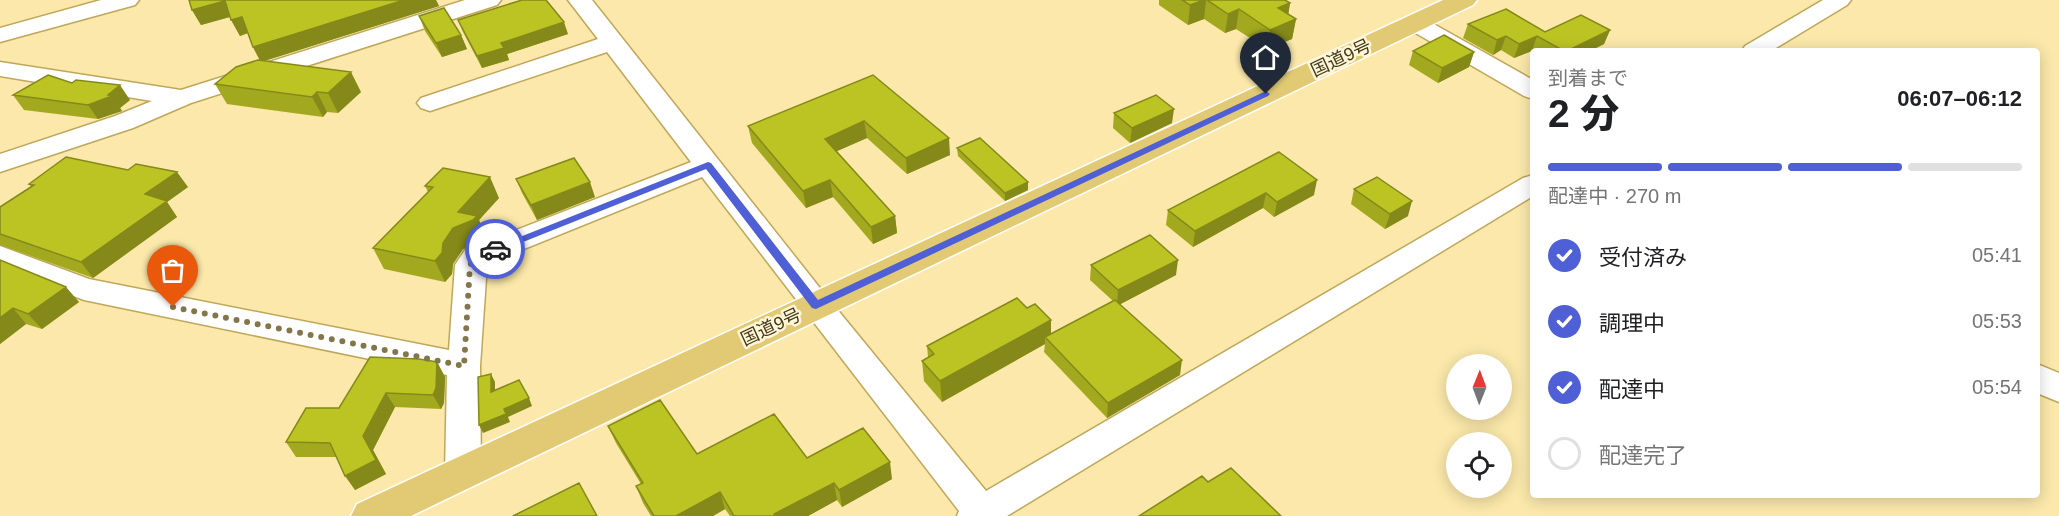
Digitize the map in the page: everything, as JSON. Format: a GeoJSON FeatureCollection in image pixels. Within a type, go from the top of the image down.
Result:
{"type":"FeatureCollection","features":[{"type":"Feature","properties":{"kind":"highway","name":"国道9号"},"geometry":{"type":"LineString","coordinates":[[370,516],[1464,0]]}},
{"type":"Feature","properties":{"kind":"street"},"geometry":{"type":"LineString","coordinates":[[0,35],[128,0]]}},
{"type":"Feature","properties":{"kind":"street"},"geometry":{"type":"LineString","coordinates":[[0,163],[124,122],[182,98],[489,0]]}},
{"type":"Feature","properties":{"kind":"street"},"geometry":{"type":"LineString","coordinates":[[580,0],[676,127],[980,515],[1530,186]]}},
{"type":"Feature","properties":{"kind":"street"},"geometry":{"type":"LineString","coordinates":[[1759,48],[1839,0]]}},
{"type":"Feature","properties":{"kind":"street"},"geometry":{"type":"LineString","coordinates":[[1415,23],[1530,89]]}},
{"type":"Feature","properties":{"kind":"street"},"geometry":{"type":"LineString","coordinates":[[430,104],[612,42]]}},
{"type":"Feature","properties":{"kind":"street"},"geometry":{"type":"LineString","coordinates":[[0,69],[182,98]]}},
{"type":"Feature","properties":{"kind":"street"},"geometry":{"type":"LineString","coordinates":[[463,473],[464,366],[470,265],[476,257],[708,165]]}},
{"type":"Feature","properties":{"kind":"street"},"geometry":{"type":"LineString","coordinates":[[0,256],[84,289],[464,366]]}},
{"type":"Feature","properties":{"kind":"street"},"geometry":{"type":"LineString","coordinates":[[2040,378],[2059,389]]}},
{"type":"Feature","properties":{"kind":"building"},"geometry":{"type":"Polygon","coordinates":[[[189,0],[404,0],[253,47],[242,17],[231,20],[225,1],[192,10],[189,0]]]}},
{"type":"Feature","properties":{"kind":"building"},"geometry":{"type":"Polygon","coordinates":[[[522,0],[546,0],[564,22],[501,43],[504,48],[477,56],[458,20],[522,0]]]}},
{"type":"Feature","properties":{"kind":"building"},"geometry":{"type":"Polygon","coordinates":[[[1182,0],[1204,0],[1190,5],[1182,0]]]}},
{"type":"Feature","properties":{"kind":"building"},"geometry":{"type":"Polygon","coordinates":[[[1207,0],[1285,0],[1290,3],[1278,8],[1296,19],[1270,30],[1239,9],[1228,14],[1207,0]]]}},
{"type":"Feature","properties":{"kind":"building"},"geometry":{"type":"Polygon","coordinates":[[[444,8],[461,35],[436,43],[419,16],[444,8]]]}},
{"type":"Feature","properties":{"kind":"building"},"geometry":{"type":"Polygon","coordinates":[[[1506,9],[1545,32],[1581,15],[1610,30],[1573,48],[1559,48],[1537,36],[1519,44],[1506,36],[1497,40],[1468,24],[1506,9]]]}},
{"type":"Feature","properties":{"kind":"building"},"geometry":{"type":"Polygon","coordinates":[[[1444,35],[1474,52],[1442,68],[1413,51],[1444,35]]]}},
{"type":"Feature","properties":{"kind":"building"},"geometry":{"type":"Polygon","coordinates":[[[258,60],[351,72],[328,93],[317,92],[312,97],[215,84],[236,67],[258,60]]]}},
{"type":"Feature","properties":{"kind":"building"},"geometry":{"type":"Polygon","coordinates":[[[48,75],[72,83],[76,80],[120,85],[108,95],[112,96],[88,105],[13,95],[48,75]]]}},
{"type":"Feature","properties":{"kind":"building"},"geometry":{"type":"Polygon","coordinates":[[[873,75],[949,138],[906,158],[864,121],[825,139],[895,216],[871,227],[830,180],[803,191],[748,126],[873,75]]]}},
{"type":"Feature","properties":{"kind":"building"},"geometry":{"type":"Polygon","coordinates":[[[1156,95],[1174,109],[1132,128],[1114,113],[1156,95]]]}},
{"type":"Feature","properties":{"kind":"building"},"geometry":{"type":"Polygon","coordinates":[[[980,138],[1028,182],[1005,193],[957,148],[980,138]]]}},
{"type":"Feature","properties":{"kind":"building"},"geometry":{"type":"Polygon","coordinates":[[[1279,152],[1317,180],[1277,202],[1266,193],[1195,231],[1168,210],[1279,152]]]}},
{"type":"Feature","properties":{"kind":"building"},"geometry":{"type":"Polygon","coordinates":[[[66,157],[128,170],[136,164],[177,172],[145,194],[167,201],[81,262],[0,234],[0,207],[34,185],[29,184],[66,157]]]}},
{"type":"Feature","properties":{"kind":"building"},"geometry":{"type":"Polygon","coordinates":[[[574,158],[590,182],[531,205],[516,179],[574,158]]]}},
{"type":"Feature","properties":{"kind":"building"},"geometry":{"type":"Polygon","coordinates":[[[443,168],[490,177],[458,212],[477,216],[453,228],[443,243],[442,253],[435,261],[373,248],[433,187],[425,186],[443,168]]]}},
{"type":"Feature","properties":{"kind":"building"},"geometry":{"type":"Polygon","coordinates":[[[1377,177],[1412,201],[1390,214],[1354,189],[1377,177]]]}},
{"type":"Feature","properties":{"kind":"building"},"geometry":{"type":"Polygon","coordinates":[[[1150,235],[1178,260],[1118,290],[1091,265],[1150,235]]]}},
{"type":"Feature","properties":{"kind":"building"},"geometry":{"type":"Polygon","coordinates":[[[0,260],[66,287],[28,314],[13,308],[0,318],[0,260]]]}},
{"type":"Feature","properties":{"kind":"building"},"geometry":{"type":"Polygon","coordinates":[[[1017,298],[1027,308],[1035,304],[1051,320],[940,381],[922,361],[934,354],[927,346],[1017,298]]]}},
{"type":"Feature","properties":{"kind":"building"},"geometry":{"type":"Polygon","coordinates":[[[1115,300],[1182,360],[1108,403],[1045,337],[1115,300]]]}},
{"type":"Feature","properties":{"kind":"building"},"geometry":{"type":"Polygon","coordinates":[[[370,357],[437,362],[436,388],[433,395],[386,393],[363,436],[376,460],[345,476],[330,443],[286,442],[306,408],[339,408],[370,357]]]}},
{"type":"Feature","properties":{"kind":"building"},"geometry":{"type":"Polygon","coordinates":[[[491,374],[491,392],[519,380],[529,398],[504,409],[506,414],[479,425],[478,377],[491,374]]]}},
{"type":"Feature","properties":{"kind":"building"},"geometry":{"type":"Polygon","coordinates":[[[660,400],[697,454],[774,414],[807,458],[863,428],[890,462],[839,490],[834,483],[774,514],[775,516],[734,516],[720,492],[676,516],[654,516],[636,486],[643,483],[608,426],[660,400]]]}},
{"type":"Feature","properties":{"kind":"building"},"geometry":{"type":"Polygon","coordinates":[[[1231,468],[1281,516],[1139,516],[1202,476],[1208,482],[1231,468]]]}},
{"type":"Feature","properties":{"kind":"building"},"geometry":{"type":"Polygon","coordinates":[[[579,483],[597,516],[513,516],[579,483]]]}},
{"type":"Feature","properties":{"kind":"way so far"},"geometry":{"type":"LineString","coordinates":[[173,307],[464,366],[470,265],[476,257],[495,249]]}},
{"type":"Feature","properties":{"kind":"route"},"geometry":{"type":"LineString","coordinates":[[495,249],[708,165],[816,306],[1266,94]]}}]}
